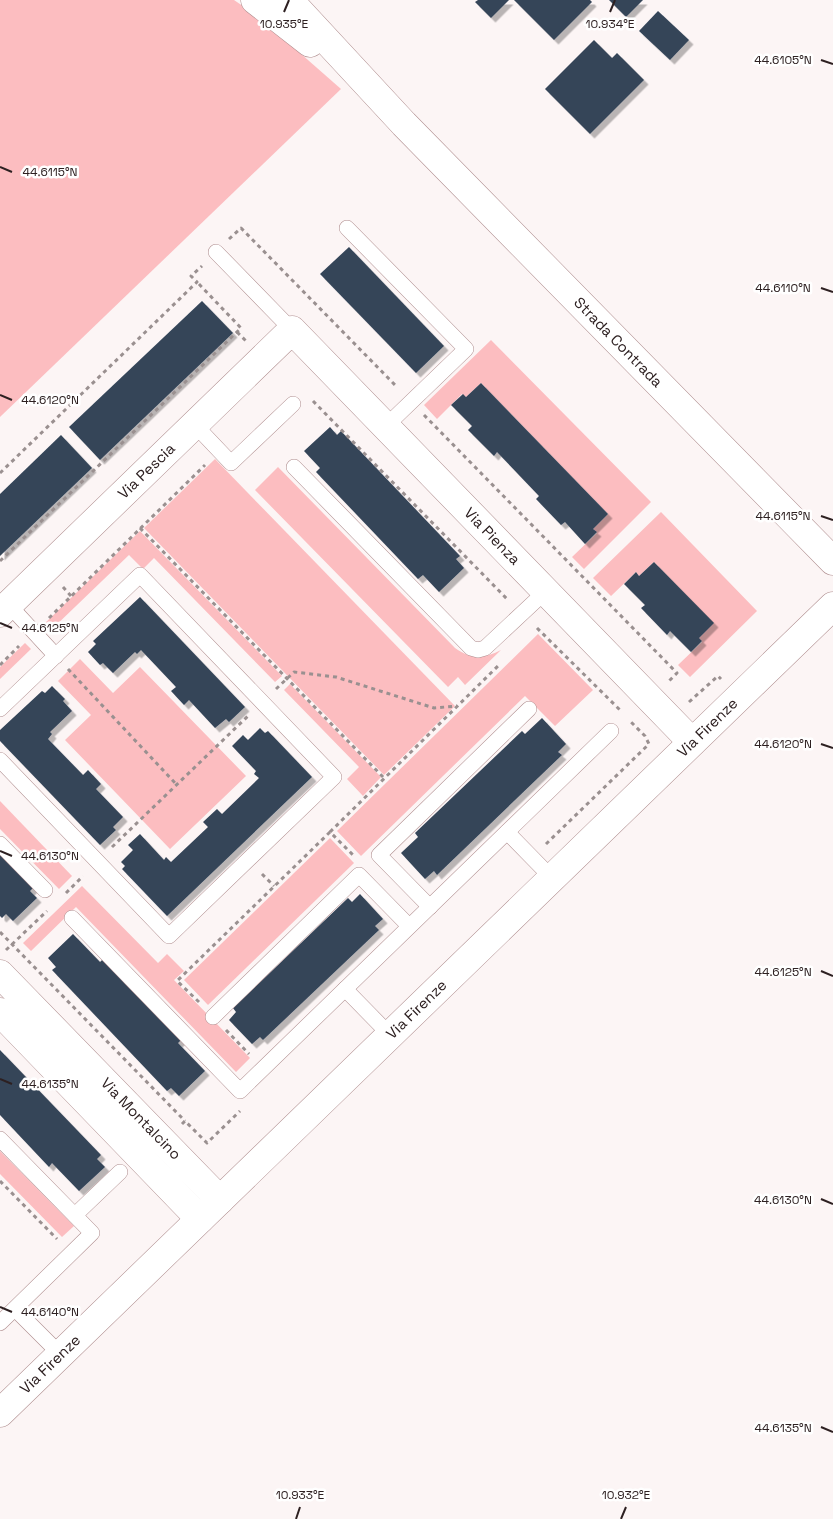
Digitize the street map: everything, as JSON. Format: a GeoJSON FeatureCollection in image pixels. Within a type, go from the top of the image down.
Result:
{"type":"FeatureCollection","features":[{"type":"Feature","properties":{"kind":"street","name":"Strada Contrada"},"geometry":{"type":"LineString","coordinates":[[255,0],[288,25],[404,124]]}},
{"type":"Feature","properties":{"kind":"street","name":"Strada Contrada"},"geometry":{"type":"LineString","coordinates":[[289,0],[404,124],[833,561]]}},
{"type":"Feature","properties":{"kind":"street","name":"Via Pienza"},"geometry":{"type":"LineString","coordinates":[[292,330],[692,742]]}},
{"type":"Feature","properties":{"kind":"street","name":"Via Pescia"},"geometry":{"type":"LineString","coordinates":[[4,609],[292,330]]}},
{"type":"Feature","properties":{"kind":"street","name":"Via Firenze"},"geometry":{"type":"LineString","coordinates":[[0,1413],[833,606]]}},
{"type":"Feature","properties":{"kind":"street","name":"Via Montalcino"},"geometry":{"type":"LineString","coordinates":[[0,974],[210,1209]]}},
{"type":"Feature","properties":{"kind":"street","name":"Via Montalcino"},"geometry":{"type":"LineString","coordinates":[[0,1012],[210,1209]]}},
{"type":"Feature","properties":{"kind":"lane"},"geometry":{"type":"LineString","coordinates":[[347,228],[466,349],[386,426]]}},
{"type":"Feature","properties":{"kind":"lane"},"geometry":{"type":"LineString","coordinates":[[216,252],[292,330]]}},
{"type":"Feature","properties":{"kind":"lane"},"geometry":{"type":"LineString","coordinates":[[194,424],[231,463],[293,404]]}},
{"type":"Feature","properties":{"kind":"lane"},"geometry":{"type":"LineString","coordinates":[[294,467],[471,648],[478,650],[485,648],[546,591]]}},
{"type":"Feature","properties":{"kind":"lane"},"geometry":{"type":"LineString","coordinates":[[0,709],[140,575],[334,777],[169,936],[0,760]]}},
{"type":"Feature","properties":{"kind":"lane"},"geometry":{"type":"LineString","coordinates":[[4,609],[34,632],[56,656]]}},
{"type":"Feature","properties":{"kind":"lane"},"geometry":{"type":"LineString","coordinates":[[430,907],[379,855],[529,709]]}},
{"type":"Feature","properties":{"kind":"lane"},"geometry":{"type":"LineString","coordinates":[[72,918],[240,1091],[611,731]]}},
{"type":"Feature","properties":{"kind":"lane"},"geometry":{"type":"LineString","coordinates":[[507,832],[552,878]]}},
{"type":"Feature","properties":{"kind":"lane"},"geometry":{"type":"LineString","coordinates":[[0,844],[45,890]]}},
{"type":"Feature","properties":{"kind":"lane"},"geometry":{"type":"LineString","coordinates":[[213,1017],[359,875],[409,926]]}},
{"type":"Feature","properties":{"kind":"lane"},"geometry":{"type":"LineString","coordinates":[[345,989],[390,1035]]}},
{"type":"Feature","properties":{"kind":"lane"},"geometry":{"type":"LineString","coordinates":[[0,1139],[92,1233],[0,1323]]}},
{"type":"Feature","properties":{"kind":"lane"},"geometry":{"type":"LineString","coordinates":[[75,1216],[120,1172]]}},
{"type":"Feature","properties":{"kind":"lane"},"geometry":{"type":"LineString","coordinates":[[15,1309],[60,1354]]}},
{"type":"Feature","properties":{"kind":"path"},"geometry":{"type":"LineString","coordinates":[[0,561],[241,328],[197,282]]}},
{"type":"Feature","properties":{"kind":"path"},"geometry":{"type":"LineString","coordinates":[[306,394],[649,740],[646,747],[532,858]]}},
{"type":"Feature","properties":{"kind":"path"},"geometry":{"type":"LineString","coordinates":[[0,665],[220,451]]}},
{"type":"Feature","properties":{"kind":"path"},"geometry":{"type":"LineString","coordinates":[[140,528],[384,778]]}},
{"type":"Feature","properties":{"kind":"path"},"geometry":{"type":"LineString","coordinates":[[530,635],[536,628]]}},
{"type":"Feature","properties":{"kind":"path"},"geometry":{"type":"LineString","coordinates":[[56,656],[177,785]]}},
{"type":"Feature","properties":{"kind":"path"},"geometry":{"type":"LineString","coordinates":[[252,1056],[177,981],[504,660]]}},
{"type":"Feature","properties":{"kind":"path"},"geometry":{"type":"LineString","coordinates":[[62,896],[294,672],[336,677],[434,708],[458,705]]}},
{"type":"Feature","properties":{"kind":"path"},"geometry":{"type":"LineString","coordinates":[[330,832],[357,860]]}},
{"type":"Feature","properties":{"kind":"path"},"geometry":{"type":"LineString","coordinates":[[0,956],[48,910]]}},
{"type":"Feature","properties":{"kind":"path"},"geometry":{"type":"LineString","coordinates":[[0,932],[185,1121]]}},
{"type":"Feature","properties":{"kind":"path"},"geometry":{"type":"LineString","coordinates":[[0,1181],[60,1243]]}},
{"type":"Feature","properties":{"kind":"shaded area"},"geometry":{"type":"Polygon","coordinates":[[[0,0],[234,0],[259,17],[341,89],[0,417],[0,0]]]}},
{"type":"Feature","properties":{"kind":"shaded area"},"geometry":{"type":"Polygon","coordinates":[[[491,340],[651,502],[584,569],[572,557],[597,533],[593,529],[608,514],[481,383],[466,397],[462,394],[437,419],[424,405],[491,340]]]}},
{"type":"Feature","properties":{"kind":"shaded area"},"geometry":{"type":"Polygon","coordinates":[[[215,459],[455,706],[384,775],[144,528],[215,459]]]}},
{"type":"Feature","properties":{"kind":"shaded area"},"geometry":{"type":"Polygon","coordinates":[[[278,467],[455,648],[472,656],[489,655],[501,650],[465,685],[458,677],[448,687],[255,490],[278,467]]]}},
{"type":"Feature","properties":{"kind":"shaded area"},"geometry":{"type":"Polygon","coordinates":[[[661,512],[757,611],[690,677],[678,665],[702,642],[699,638],[713,623],[654,562],[639,576],[636,572],[611,596],[593,578],[661,512]]]}},
{"type":"Feature","properties":{"kind":"shaded area"},"geometry":{"type":"Polygon","coordinates":[[[140,531],[282,676],[275,682],[154,558],[143,569],[129,555],[49,632],[42,626],[140,531]]]}},
{"type":"Feature","properties":{"kind":"shaded area"},"geometry":{"type":"Polygon","coordinates":[[[538,634],[593,690],[555,726],[525,696],[361,856],[337,831],[538,634]]]}},
{"type":"Feature","properties":{"kind":"shaded area"},"geometry":{"type":"Polygon","coordinates":[[[25,643],[31,649],[0,679],[0,667],[25,643]]]}},
{"type":"Feature","properties":{"kind":"shaded area"},"geometry":{"type":"Polygon","coordinates":[[[80,659],[113,693],[140,667],[246,776],[170,849],[65,740],[91,715],[58,681],[80,659]]]}},
{"type":"Feature","properties":{"kind":"shaded area"},"geometry":{"type":"Polygon","coordinates":[[[290,684],[381,777],[363,796],[347,779],[359,767],[284,690],[290,684]]]}},
{"type":"Feature","properties":{"kind":"shaded area"},"geometry":{"type":"Polygon","coordinates":[[[0,801],[72,876],[59,889],[0,829],[0,801]]]}},
{"type":"Feature","properties":{"kind":"shaded area"},"geometry":{"type":"Polygon","coordinates":[[[330,838],[354,863],[208,1005],[184,980],[330,838]]]}},
{"type":"Feature","properties":{"kind":"shaded area"},"geometry":{"type":"Polygon","coordinates":[[[82,886],[158,963],[167,954],[184,971],[174,980],[250,1058],[236,1072],[76,907],[31,951],[23,943],[82,886]]]}},
{"type":"Feature","properties":{"kind":"shaded area"},"geometry":{"type":"Polygon","coordinates":[[[0,1151],[74,1226],[62,1237],[0,1174],[0,1151]]]}},
{"type":"Feature","properties":{"kind":"building"},"geometry":{"type":"Polygon","coordinates":[[[478,0],[509,0],[491,18],[475,2],[478,0]]]}},
{"type":"Feature","properties":{"kind":"building"},"geometry":{"type":"Polygon","coordinates":[[[514,0],[590,0],[592,2],[554,40],[514,0]]]}},
{"type":"Feature","properties":{"kind":"building"},"geometry":{"type":"Polygon","coordinates":[[[609,0],[643,0],[626,17],[609,0]]]}},
{"type":"Feature","properties":{"kind":"building"},"geometry":{"type":"Polygon","coordinates":[[[658,11],[689,40],[670,60],[639,31],[658,11]]]}},
{"type":"Feature","properties":{"kind":"building"},"geometry":{"type":"Polygon","coordinates":[[[594,40],[612,58],[617,53],[644,80],[590,134],[545,89],[594,40]]]}},
{"type":"Feature","properties":{"kind":"building"},"geometry":{"type":"Polygon","coordinates":[[[349,247],[444,346],[416,373],[320,274],[349,247]]]}},
{"type":"Feature","properties":{"kind":"building"},"geometry":{"type":"Polygon","coordinates":[[[202,301],[233,333],[100,460],[69,427],[202,301]]]}},
{"type":"Feature","properties":{"kind":"building"},"geometry":{"type":"Polygon","coordinates":[[[481,383],[608,514],[593,529],[597,532],[585,544],[565,522],[561,525],[536,499],[539,496],[497,452],[494,456],[468,430],[472,426],[451,405],[463,394],[466,397],[481,383]]]}},
{"type":"Feature","properties":{"kind":"building"},"geometry":{"type":"Polygon","coordinates":[[[330,427],[337,435],[341,431],[460,556],[456,559],[464,568],[439,592],[423,575],[418,579],[316,472],[320,468],[304,451],[330,427]]]}},
{"type":"Feature","properties":{"kind":"building"},"geometry":{"type":"Polygon","coordinates":[[[61,435],[92,468],[0,556],[0,494],[61,435]]]}},
{"type":"Feature","properties":{"kind":"building"},"geometry":{"type":"Polygon","coordinates":[[[654,562],[714,623],[699,638],[702,641],[691,652],[670,631],[667,635],[641,608],[645,605],[624,584],[636,572],[639,576],[654,562]]]}},
{"type":"Feature","properties":{"kind":"building"},"geometry":{"type":"Polygon","coordinates":[[[140,597],[245,707],[229,722],[226,719],[215,728],[189,700],[184,705],[171,691],[176,687],[141,650],[137,654],[135,652],[113,673],[103,663],[100,665],[88,652],[96,644],[93,641],[140,597]]]}},
{"type":"Feature","properties":{"kind":"building"},"geometry":{"type":"Polygon","coordinates":[[[52,686],[65,699],[63,701],[72,711],[50,732],[52,734],[48,739],[83,775],[88,770],[101,784],[96,789],[123,817],[113,827],[116,830],[100,845],[0,741],[0,730],[42,691],[45,693],[52,686]]]}},
{"type":"Feature","properties":{"kind":"building"},"geometry":{"type":"Polygon","coordinates":[[[542,718],[566,744],[558,752],[562,755],[437,875],[434,871],[425,879],[401,853],[418,837],[415,833],[522,731],[525,734],[542,718]]]}},
{"type":"Feature","properties":{"kind":"building"},"geometry":{"type":"Polygon","coordinates":[[[260,728],[265,733],[268,731],[312,777],[167,916],[122,869],[125,866],[121,862],[133,850],[128,845],[140,834],[164,860],[166,857],[171,862],[208,827],[203,822],[217,809],[222,814],[259,778],[254,774],[256,771],[232,746],[243,735],[248,740],[260,728]]]}},
{"type":"Feature","properties":{"kind":"building"},"geometry":{"type":"Polygon","coordinates":[[[0,852],[34,887],[30,891],[37,898],[13,921],[6,914],[2,918],[0,916],[0,852]]]}},
{"type":"Feature","properties":{"kind":"building"},"geometry":{"type":"Polygon","coordinates":[[[360,894],[383,919],[375,926],[379,930],[263,1040],[260,1037],[252,1044],[229,1020],[236,1012],[233,1008],[348,898],[352,902],[360,894]]]}},
{"type":"Feature","properties":{"kind":"building"},"geometry":{"type":"Polygon","coordinates":[[[73,934],[100,962],[103,959],[181,1040],[178,1043],[205,1071],[179,1096],[171,1088],[167,1091],[52,970],[56,967],[48,958],[73,934]]]}},
{"type":"Feature","properties":{"kind":"building"},"geometry":{"type":"Polygon","coordinates":[[[0,1050],[101,1155],[97,1159],[105,1167],[79,1191],[52,1163],[49,1167],[0,1115],[0,1050]]]}}]}
